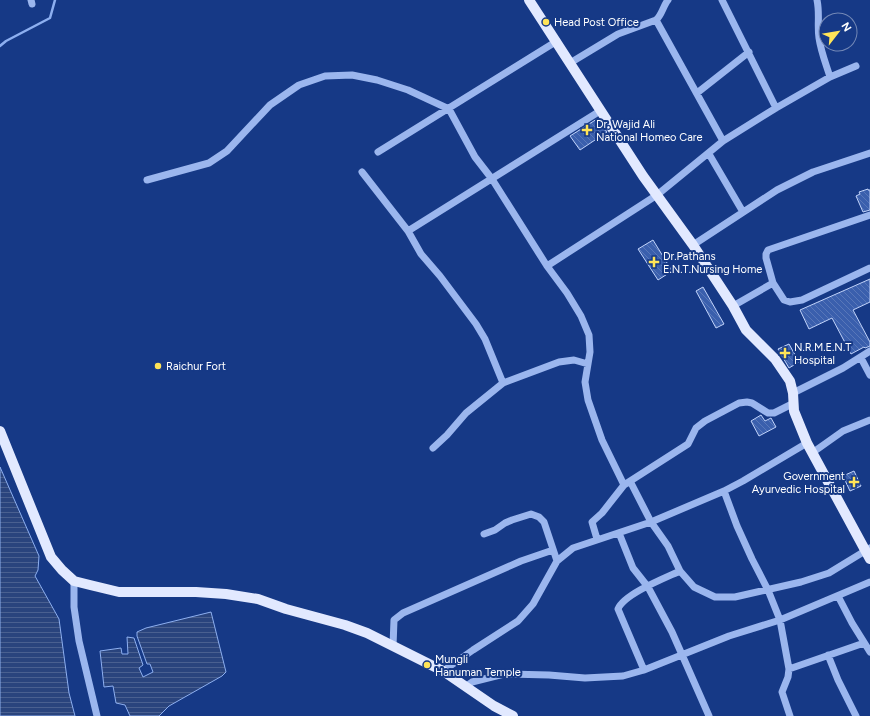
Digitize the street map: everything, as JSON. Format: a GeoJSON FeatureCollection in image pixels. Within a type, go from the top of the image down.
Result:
{"type":"FeatureCollection","features":[{"type":"Feature","properties":{"kind":"main road"},"geometry":{"type":"LineString","coordinates":[[529,0],[643,176],[693,245],[733,306],[746,330],[775,359],[785,372],[790,381],[794,398],[794,411],[806,443],[869,553]]}},
{"type":"Feature","properties":{"kind":"main road"},"geometry":{"type":"LineString","coordinates":[[0,430],[50,557],[74,581],[119,592],[196,592],[226,594],[258,599],[367,633],[443,672],[494,706],[513,716]]}},
{"type":"Feature","properties":{"kind":"street"},"geometry":{"type":"LineString","coordinates":[[570,63],[618,34],[656,20],[659,18],[665,3],[668,0]]}},
{"type":"Feature","properties":{"kind":"street"},"geometry":{"type":"LineString","coordinates":[[722,0],[776,108]]}},
{"type":"Feature","properties":{"kind":"street"},"geometry":{"type":"LineString","coordinates":[[817,0],[820,19],[819,36],[822,54],[830,78]]}},
{"type":"Feature","properties":{"kind":"street"},"geometry":{"type":"LineString","coordinates":[[656,20],[723,141]]}},
{"type":"Feature","properties":{"kind":"street"},"geometry":{"type":"LineString","coordinates":[[378,152],[556,42]]}},
{"type":"Feature","properties":{"kind":"street"},"geometry":{"type":"LineString","coordinates":[[697,94],[748,52]]}},
{"type":"Feature","properties":{"kind":"street"},"geometry":{"type":"LineString","coordinates":[[547,266],[657,195],[723,141],[776,108],[830,78],[856,66]]}},
{"type":"Feature","properties":{"kind":"street"},"geometry":{"type":"LineString","coordinates":[[147,180],[209,163],[227,151],[270,105],[299,84],[325,76],[352,75],[376,80],[408,90],[449,109],[475,156],[492,179],[547,266],[567,293],[581,316],[588,335],[590,352],[585,382],[588,400],[602,440],[651,522],[668,546],[680,571],[694,587],[715,597],[735,597],[800,582],[829,573],[869,553]]}},
{"type":"Feature","properties":{"kind":"street"},"geometry":{"type":"LineString","coordinates":[[408,231],[600,111]]}},
{"type":"Feature","properties":{"kind":"street"},"geometry":{"type":"LineString","coordinates":[[693,245],[777,190],[813,172],[870,153]]}},
{"type":"Feature","properties":{"kind":"street"},"geometry":{"type":"LineString","coordinates":[[709,154],[743,212]]}},
{"type":"Feature","properties":{"kind":"street"},"geometry":{"type":"LineString","coordinates":[[362,172],[408,231],[421,254],[440,276],[476,324],[485,339],[503,383]]}},
{"type":"Feature","properties":{"kind":"street"},"geometry":{"type":"LineString","coordinates":[[870,215],[768,250],[766,254],[773,284],[784,300],[790,302],[802,300],[870,268]]}},
{"type":"Feature","properties":{"kind":"street"},"geometry":{"type":"LineString","coordinates":[[733,306],[773,284]]}},
{"type":"Feature","properties":{"kind":"street"},"geometry":{"type":"LineString","coordinates":[[597,539],[592,522],[602,513],[627,483],[688,444],[696,428],[704,421],[740,403],[747,402],[752,403],[768,413],[774,412],[870,351]]}},
{"type":"Feature","properties":{"kind":"street"},"geometry":{"type":"LineString","coordinates":[[860,358],[870,375]]}},
{"type":"Feature","properties":{"kind":"street"},"geometry":{"type":"LineString","coordinates":[[433,448],[447,435],[466,413],[503,383],[559,362],[574,360],[588,364]]}},
{"type":"Feature","properties":{"kind":"street"},"geometry":{"type":"LineString","coordinates":[[812,453],[843,431],[870,420]]}},
{"type":"Feature","properties":{"kind":"street"},"geometry":{"type":"LineString","coordinates":[[443,672],[473,650],[518,621],[533,604],[557,561],[573,548],[651,522],[724,491],[806,443]]}},
{"type":"Feature","properties":{"kind":"street"},"geometry":{"type":"LineString","coordinates":[[724,491],[743,540],[768,590],[780,620],[789,668],[788,677],[782,692],[790,716]]}},
{"type":"Feature","properties":{"kind":"street"},"geometry":{"type":"LineString","coordinates":[[484,534],[495,530],[512,520],[530,514],[536,515],[544,522],[557,561]]}},
{"type":"Feature","properties":{"kind":"street"},"geometry":{"type":"LineString","coordinates":[[619,533],[633,568],[648,587],[682,655],[709,716]]}},
{"type":"Feature","properties":{"kind":"street"},"geometry":{"type":"LineString","coordinates":[[393,646],[394,620],[403,613],[521,561],[553,550]]}},
{"type":"Feature","properties":{"kind":"street"},"geometry":{"type":"LineString","coordinates":[[644,670],[618,609],[624,601],[680,571]]}},
{"type":"Feature","properties":{"kind":"street"},"geometry":{"type":"LineString","coordinates":[[74,581],[74,607],[79,642],[97,716]]}},
{"type":"Feature","properties":{"kind":"street"},"geometry":{"type":"LineString","coordinates":[[465,687],[472,682],[504,674],[549,675],[585,678],[623,676],[644,670],[729,636],[780,620],[870,582]]}},
{"type":"Feature","properties":{"kind":"street"},"geometry":{"type":"LineString","coordinates":[[838,596],[852,623],[870,652]]}},
{"type":"Feature","properties":{"kind":"street"},"geometry":{"type":"LineString","coordinates":[[789,668],[864,643]]}},
{"type":"Feature","properties":{"kind":"street"},"geometry":{"type":"LineString","coordinates":[[828,655],[838,680],[856,716]]}},
{"type":"Feature","properties":{"kind":"water"},"geometry":{"type":"Polygon","coordinates":[[[0,467],[39,556],[38,570],[35,576],[59,619],[69,693],[75,716],[0,716],[0,467]]]}},
{"type":"Feature","properties":{"kind":"water"},"geometry":{"type":"Polygon","coordinates":[[[211,612],[226,672],[222,676],[169,706],[159,716],[130,716],[125,705],[116,703],[113,686],[104,687],[100,651],[121,648],[122,654],[128,654],[127,637],[134,638],[143,665],[139,668],[143,677],[153,672],[150,664],[147,664],[137,632],[146,628],[211,612]]]}},
{"type":"Feature","properties":{"kind":"building"},"geometry":{"type":"Polygon","coordinates":[[[597,119],[607,132],[580,150],[570,136],[597,119]]]}},
{"type":"Feature","properties":{"kind":"building"},"geometry":{"type":"Polygon","coordinates":[[[868,189],[870,190],[870,210],[863,212],[856,196],[860,194],[859,192],[868,189]]]}},
{"type":"Feature","properties":{"kind":"building"},"geometry":{"type":"Polygon","coordinates":[[[653,240],[672,271],[658,280],[638,249],[653,240]]]}},
{"type":"Feature","properties":{"kind":"building"},"geometry":{"type":"Polygon","coordinates":[[[870,279],[870,302],[853,310],[870,342],[870,346],[864,347],[851,354],[832,318],[809,329],[800,310],[870,279]]]}},
{"type":"Feature","properties":{"kind":"building"},"geometry":{"type":"Polygon","coordinates":[[[703,287],[724,324],[716,328],[696,291],[703,287]]]}},
{"type":"Feature","properties":{"kind":"building"},"geometry":{"type":"Polygon","coordinates":[[[789,344],[799,362],[789,368],[778,349],[789,344]]]}},
{"type":"Feature","properties":{"kind":"building"},"geometry":{"type":"Polygon","coordinates":[[[761,415],[765,421],[771,418],[776,427],[759,436],[751,421],[761,415]]]}},
{"type":"Feature","properties":{"kind":"building"},"geometry":{"type":"Polygon","coordinates":[[[854,471],[861,486],[850,491],[843,476],[854,471]]]}},
{"type":"Feature","properties":{"kind":"waterway"},"geometry":{"type":"LineString","coordinates":[[0,46],[6,41],[50,18],[55,0]]}},
{"type":"Feature","properties":{"kind":"place","name":"Head Post Office"},"geometry":{"type":"Point","coordinates":[546,22]}},
{"type":"Feature","properties":{"kind":"place","name":"Dr. Wajid Ali National Homeo Care"},"geometry":{"type":"Point","coordinates":[587,130]}},
{"type":"Feature","properties":{"kind":"place","name":"Dr.Pathans E.N.T.Nursing Home"},"geometry":{"type":"Point","coordinates":[654,262]}},
{"type":"Feature","properties":{"kind":"place","name":"N.R.M.E.N.T Hospital"},"geometry":{"type":"Point","coordinates":[785,353]}},
{"type":"Feature","properties":{"kind":"place","name":"Raichur Fort"},"geometry":{"type":"Point","coordinates":[158,366]}},
{"type":"Feature","properties":{"kind":"place","name":"Government Ayurvedic Hospital"},"geometry":{"type":"Point","coordinates":[854,482]}},
{"type":"Feature","properties":{"kind":"place","name":"Mungli Hanuman Temple"},"geometry":{"type":"Point","coordinates":[427,665]}}]}
